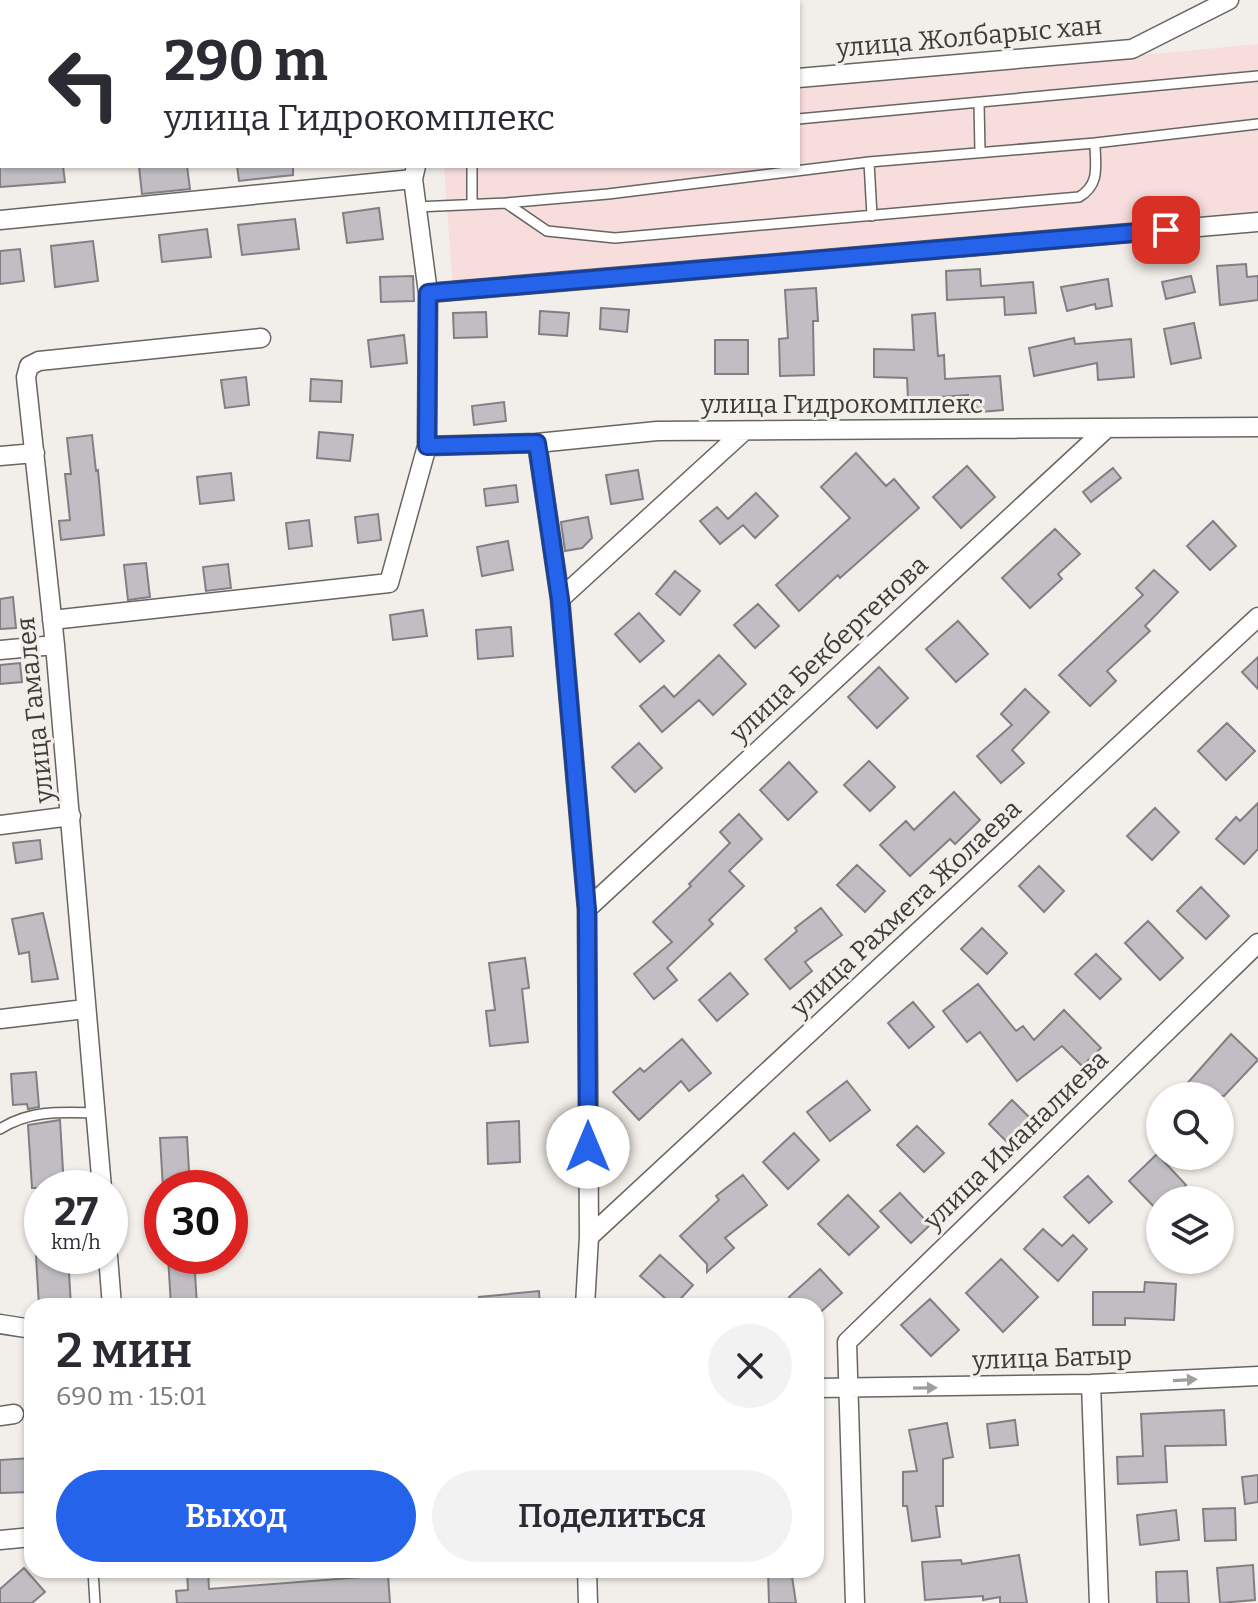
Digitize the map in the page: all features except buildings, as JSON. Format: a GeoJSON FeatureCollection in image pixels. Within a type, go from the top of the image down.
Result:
{"type":"FeatureCollection","features":[{"type":"Feature","properties":{"kind":"street","name":"улица Жолбарыс хан"},"geometry":{"type":"LineString","coordinates":[[800,78],[1132,49],[1229,0]]}},
{"type":"Feature","properties":{"kind":"street"},"geometry":{"type":"LineString","coordinates":[[0,220],[414,173],[428,293],[427,446],[389,583],[52,620]]}},
{"type":"Feature","properties":{"kind":"street"},"geometry":{"type":"LineString","coordinates":[[428,293],[1258,222]]}},
{"type":"Feature","properties":{"kind":"street","name":"улица Гамалея"},"geometry":{"type":"LineString","coordinates":[[100,1170],[55,645],[26,377],[29,366],[39,361],[261,338]]}},
{"type":"Feature","properties":{"kind":"street","name":"улица Гидрокомплекс"},"geometry":{"type":"LineString","coordinates":[[427,446],[537,443],[657,431],[1258,427]]}},
{"type":"Feature","properties":{"kind":"street","name":"улица Бекбергенова"},"geometry":{"type":"LineString","coordinates":[[587,909],[1107,428]]}},
{"type":"Feature","properties":{"kind":"street"},"geometry":{"type":"LineString","coordinates":[[560,599],[744,431]]}},
{"type":"Feature","properties":{"kind":"street"},"geometry":{"type":"LineString","coordinates":[[537,443],[560,599],[587,909],[589,1237],[585,1298]]}},
{"type":"Feature","properties":{"kind":"street"},"geometry":{"type":"LineString","coordinates":[[0,456],[35,453]]}},
{"type":"Feature","properties":{"kind":"street","name":"улица Рахмета Жолаева"},"geometry":{"type":"LineString","coordinates":[[589,1237],[1258,617]]}},
{"type":"Feature","properties":{"kind":"street"},"geometry":{"type":"LineString","coordinates":[[0,650],[55,645]]}},
{"type":"Feature","properties":{"kind":"street"},"geometry":{"type":"LineString","coordinates":[[0,825],[71,816]]}},
{"type":"Feature","properties":{"kind":"street","name":"улица Иманалиева"},"geometry":{"type":"LineString","coordinates":[[855,1603],[847,1342],[1258,943]]}},
{"type":"Feature","properties":{"kind":"street"},"geometry":{"type":"LineString","coordinates":[[0,1019],[85,1009]]}},
{"type":"Feature","properties":{"kind":"street"},"geometry":{"type":"LineString","coordinates":[[109,1274],[111,1298]]}},
{"type":"Feature","properties":{"kind":"street"},"geometry":{"type":"LineString","coordinates":[[0,1324],[24,1328]]}},
{"type":"Feature","properties":{"kind":"street","name":"улица Батыр"},"geometry":{"type":"LineString","coordinates":[[824,1388],[1091,1384],[1258,1376]]}},
{"type":"Feature","properties":{"kind":"street"},"geometry":{"type":"LineString","coordinates":[[1091,1384],[1099,1603]]}},
{"type":"Feature","properties":{"kind":"street"},"geometry":{"type":"LineString","coordinates":[[0,1540],[24,1538]]}},
{"type":"Feature","properties":{"kind":"street"},"geometry":{"type":"LineString","coordinates":[[587,1578],[588,1603]]}},
{"type":"Feature","properties":{"kind":"lane"},"geometry":{"type":"LineString","coordinates":[[800,119],[1258,76]]}},
{"type":"Feature","properties":{"kind":"lane"},"geometry":{"type":"LineString","coordinates":[[979,103],[980,152]]}},
{"type":"Feature","properties":{"kind":"lane"},"geometry":{"type":"LineString","coordinates":[[416,207],[608,194],[869,162],[1095,143],[1258,124]]}},
{"type":"Feature","properties":{"kind":"lane"},"geometry":{"type":"LineString","coordinates":[[506,203],[547,231],[615,238],[1079,197],[1089,191],[1095,182],[1095,143]]}},
{"type":"Feature","properties":{"kind":"lane"},"geometry":{"type":"LineString","coordinates":[[869,162],[872,216]]}},
{"type":"Feature","properties":{"kind":"lane"},"geometry":{"type":"LineString","coordinates":[[472,168],[472,204]]}},
{"type":"Feature","properties":{"kind":"lane"},"geometry":{"type":"LineString","coordinates":[[0,1129],[17,1119],[53,1112],[95,1113]]}},
{"type":"Feature","properties":{"kind":"lane"},"geometry":{"type":"LineString","coordinates":[[93,1578],[95,1603]]}},
{"type":"Feature","properties":{"kind":"shaded area"},"geometry":{"type":"Polygon","coordinates":[[[1258,44],[1258,217],[453,290],[444,168],[800,168],[800,88],[1258,44]]]}},
{"type":"Feature","properties":{"kind":"route"},"geometry":{"type":"LineString","coordinates":[[588,1147],[587,909],[560,599],[537,443],[427,446],[428,293],[1166,230]]}}]}
